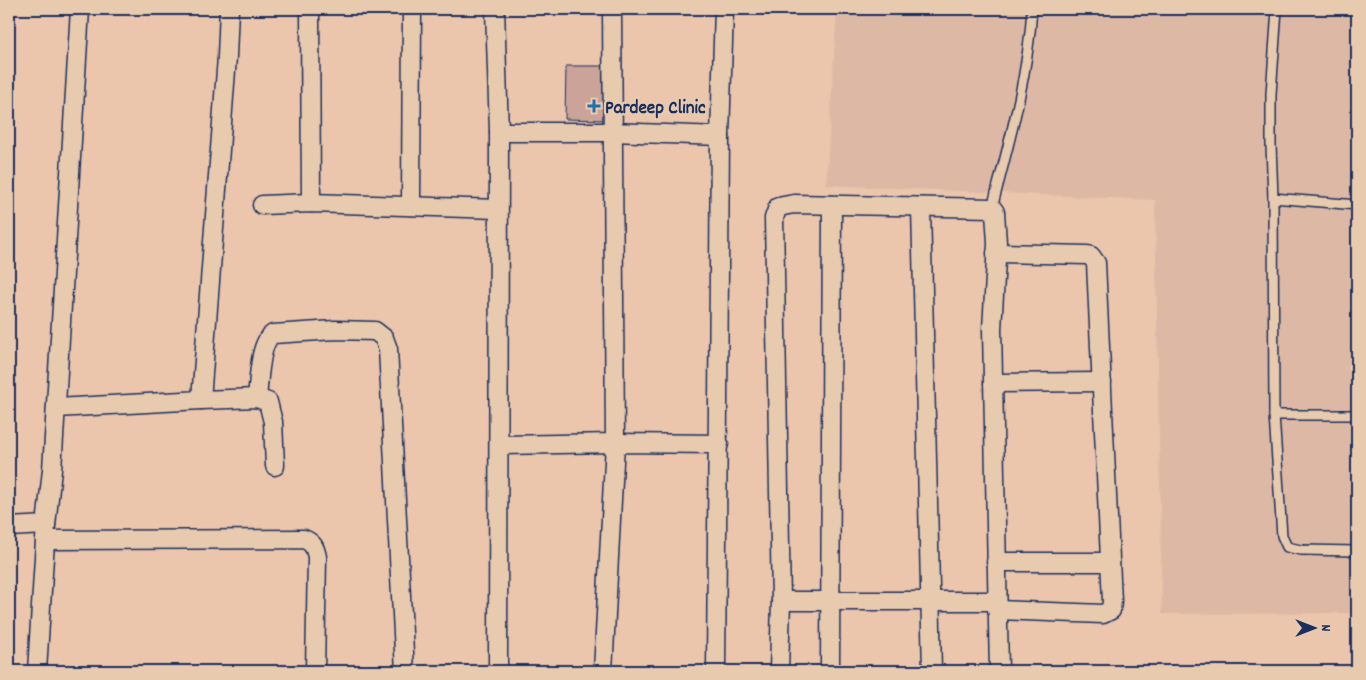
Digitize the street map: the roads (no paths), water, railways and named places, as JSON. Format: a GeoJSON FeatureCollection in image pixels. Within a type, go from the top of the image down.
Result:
{"type":"FeatureCollection","features":[{"type":"Feature","properties":{"kind":"street"},"geometry":{"type":"LineString","coordinates":[[37,671],[52,470],[80,9]]}},
{"type":"Feature","properties":{"kind":"street"},"geometry":{"type":"LineString","coordinates":[[201,400],[227,58],[229,9]]}},
{"type":"Feature","properties":{"kind":"street"},"geometry":{"type":"LineString","coordinates":[[310,9],[310,203]]}},
{"type":"Feature","properties":{"kind":"street"},"geometry":{"type":"LineString","coordinates":[[411,206],[412,9]]}},
{"type":"Feature","properties":{"kind":"street"},"geometry":{"type":"LineString","coordinates":[[496,9],[500,445],[498,671]]}},
{"type":"Feature","properties":{"kind":"street"},"geometry":{"type":"LineString","coordinates":[[603,671],[615,443],[612,9]]}},
{"type":"Feature","properties":{"kind":"street"},"geometry":{"type":"LineString","coordinates":[[716,671],[720,136],[724,9]]}},
{"type":"Feature","properties":{"kind":"street"},"geometry":{"type":"LineString","coordinates":[[498,132],[612,132],[720,136]]}},
{"type":"Feature","properties":{"kind":"street"},"geometry":{"type":"LineString","coordinates":[[262,205],[310,203],[498,209]]}},
{"type":"Feature","properties":{"kind":"street"},"geometry":{"type":"LineString","coordinates":[[778,671],[780,601],[774,218],[778,207],[782,205],[992,208],[996,217],[992,329],[996,606],[999,671]]}},
{"type":"Feature","properties":{"kind":"street"},"geometry":{"type":"LineString","coordinates":[[830,671],[832,205]]}},
{"type":"Feature","properties":{"kind":"street"},"geometry":{"type":"LineString","coordinates":[[921,207],[932,671]]}},
{"type":"Feature","properties":{"kind":"street"},"geometry":{"type":"LineString","coordinates":[[780,601],[931,601],[1097,615],[1111,610],[1096,263],[1087,254],[996,253]]}},
{"type":"Feature","properties":{"kind":"street"},"geometry":{"type":"LineString","coordinates":[[257,398],[263,347],[268,337],[273,334],[335,330],[375,331],[384,338],[388,358],[405,671]]}},
{"type":"Feature","properties":{"kind":"street"},"geometry":{"type":"LineString","coordinates":[[993,383],[1102,382]]}},
{"type":"Feature","properties":{"kind":"street"},"geometry":{"type":"LineString","coordinates":[[56,408],[257,398],[268,402],[272,411],[275,466]]}},
{"type":"Feature","properties":{"kind":"street"},"geometry":{"type":"LineString","coordinates":[[500,445],[719,444]]}},
{"type":"Feature","properties":{"kind":"street"},"geometry":{"type":"LineString","coordinates":[[9,527],[46,533],[304,539],[314,546],[317,557],[315,671]]}},
{"type":"Feature","properties":{"kind":"street"},"geometry":{"type":"LineString","coordinates":[[996,562],[1110,562]]}},
{"type":"Feature","properties":{"kind":"lane"},"geometry":{"type":"LineString","coordinates":[[992,208],[1013,128],[1031,31],[1032,9]]}},
{"type":"Feature","properties":{"kind":"lane"},"geometry":{"type":"LineString","coordinates":[[1277,9],[1271,94],[1274,416],[1280,524],[1282,536],[1287,547],[1301,550],[1357,551]]}},
{"type":"Feature","properties":{"kind":"lane"},"geometry":{"type":"LineString","coordinates":[[1273,198],[1357,205]]}},
{"type":"Feature","properties":{"kind":"lane"},"geometry":{"type":"LineString","coordinates":[[1274,416],[1357,415]]}},
{"type":"Feature","properties":{"kind":"place","name":"Pardeep Clinic"},"geometry":{"type":"Point","coordinates":[594,106]}}]}
